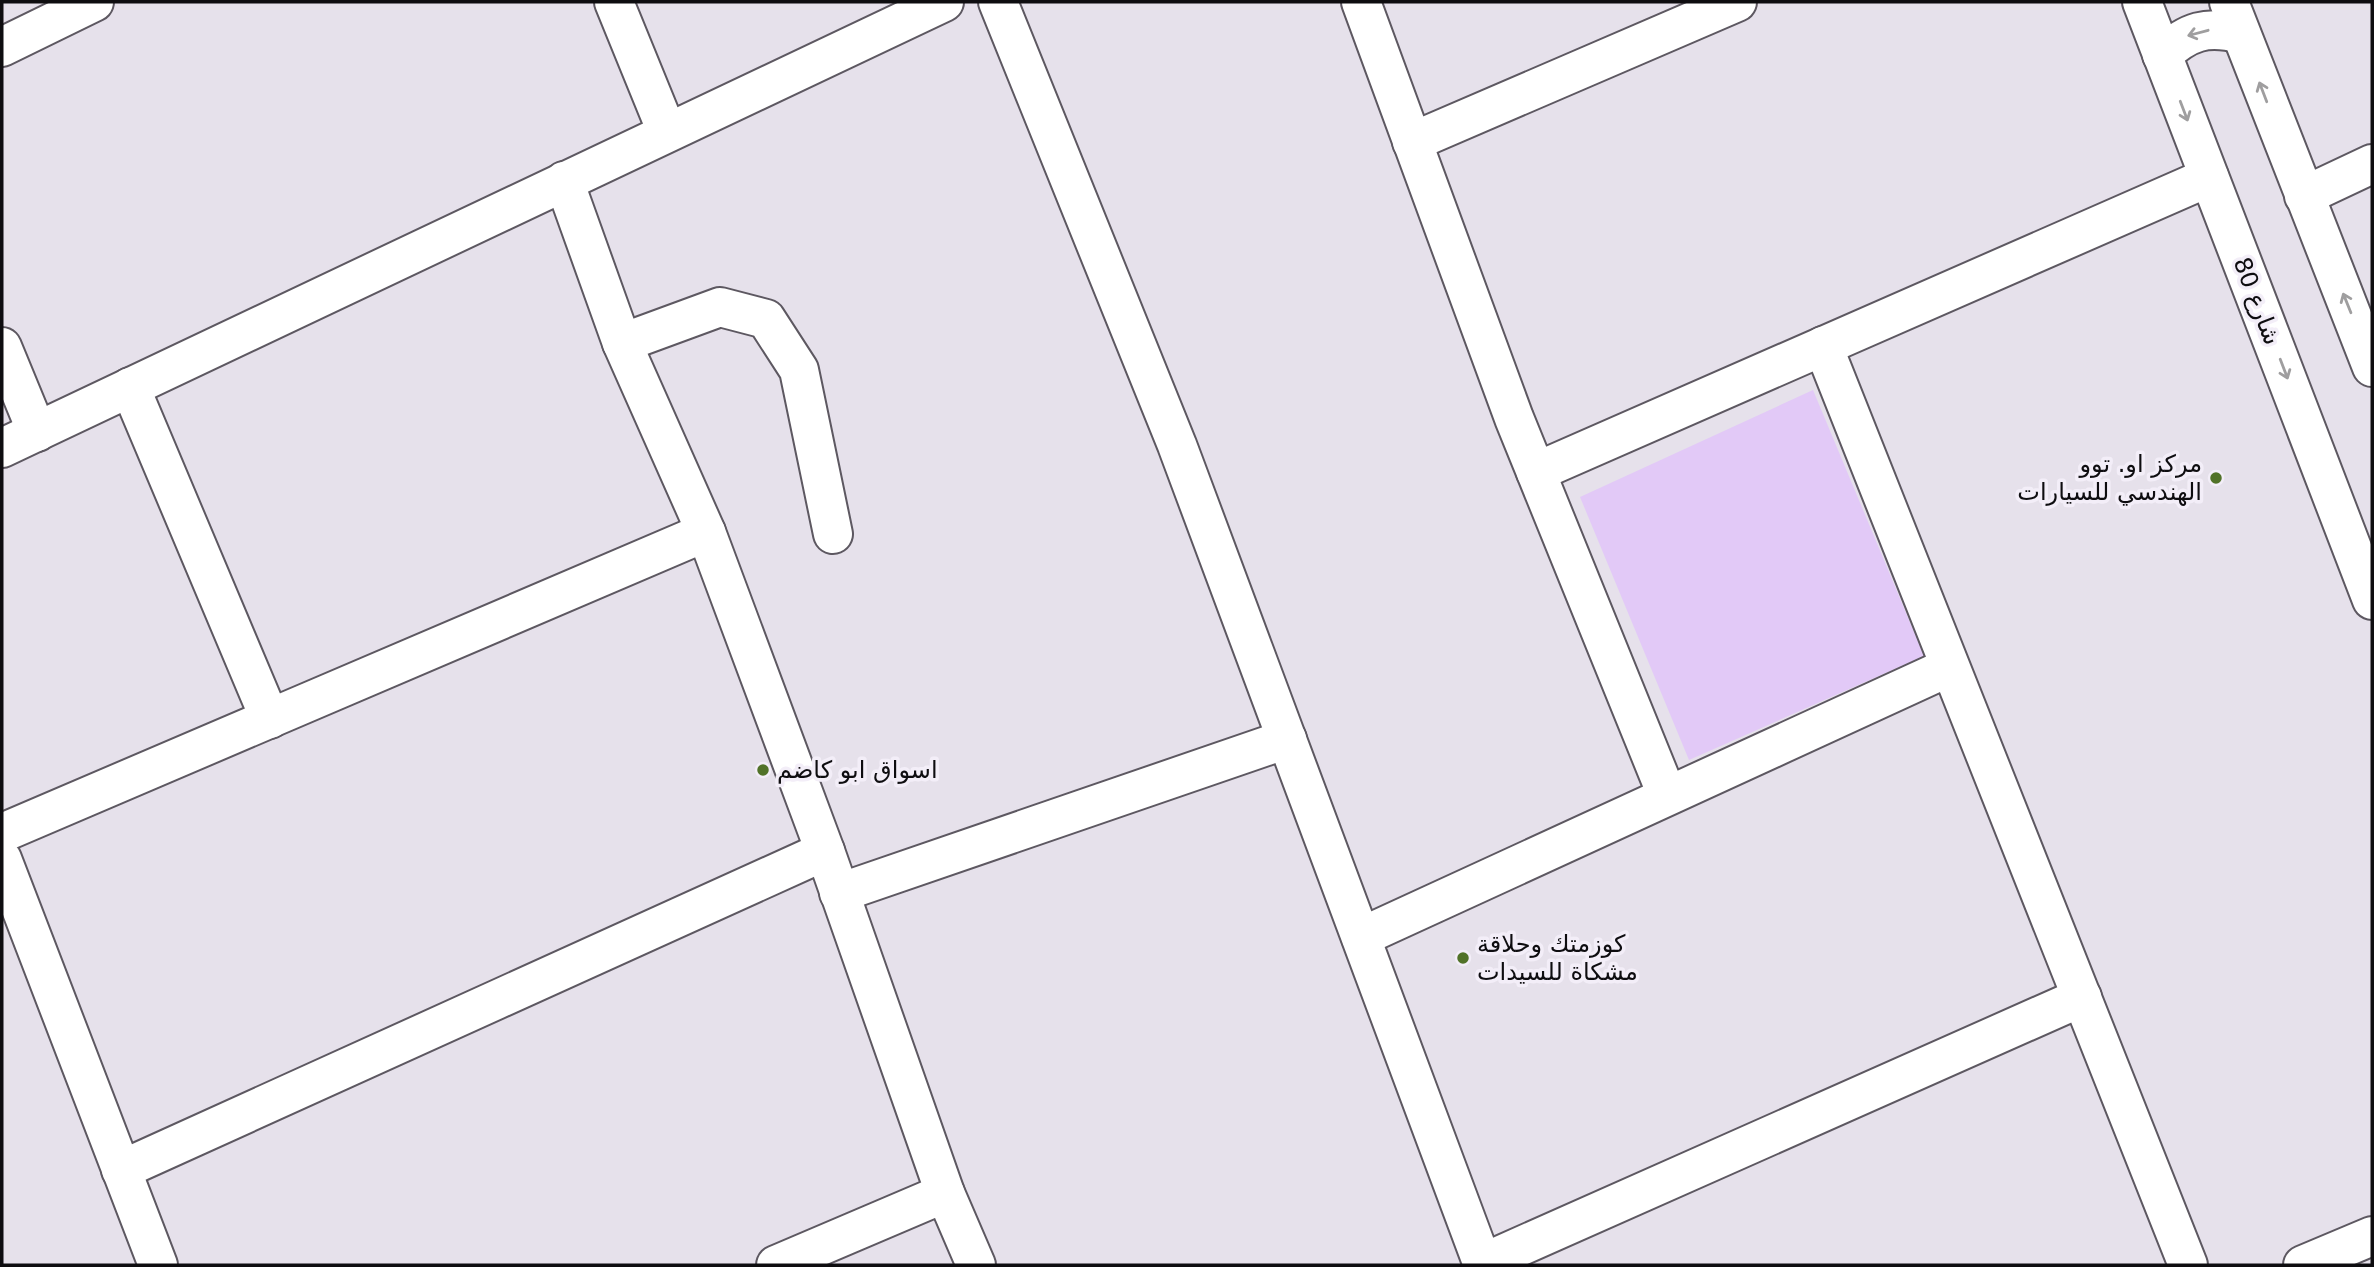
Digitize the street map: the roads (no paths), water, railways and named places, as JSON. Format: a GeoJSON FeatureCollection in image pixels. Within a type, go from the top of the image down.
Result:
{"type":"FeatureCollection","features":[{"type":"Feature","properties":{"kind":"street"},"geometry":{"type":"LineString","coordinates":[[2,47],[94,2]]}},
{"type":"Feature","properties":{"kind":"street"},"geometry":{"type":"LineString","coordinates":[[614,2],[667,132]]}},
{"type":"Feature","properties":{"kind":"street"},"geometry":{"type":"LineString","coordinates":[[2,449],[944,2]]}},
{"type":"Feature","properties":{"kind":"street"},"geometry":{"type":"LineString","coordinates":[[998,2],[1177,444],[1483,1264],[2082,997]]}},
{"type":"Feature","properties":{"kind":"street"},"geometry":{"type":"LineString","coordinates":[[1361,2],[1536,472],[1667,795]]}},
{"type":"Feature","properties":{"kind":"street"},"geometry":{"type":"LineString","coordinates":[[1412,142],[1737,2]]}},
{"type":"Feature","properties":{"kind":"street","name":"شارع 80"},"geometry":{"type":"LineString","coordinates":[[2142,2],[2372,600]]}},
{"type":"Feature","properties":{"kind":"street"},"geometry":{"type":"LineString","coordinates":[[2162,55],[2190,34],[2206,30],[2224,30],[2235,18],[2372,367]]}},
{"type":"Feature","properties":{"kind":"street"},"geometry":{"type":"LineString","coordinates":[[2304,196],[2372,164]]}},
{"type":"Feature","properties":{"kind":"street"},"geometry":{"type":"LineString","coordinates":[[1536,472],[2209,177]]}},
{"type":"Feature","properties":{"kind":"street"},"geometry":{"type":"LineString","coordinates":[[564,181],[622,343],[706,532],[825,851],[945,1193],[976,1265]]}},
{"type":"Feature","properties":{"kind":"street"},"geometry":{"type":"LineString","coordinates":[[622,343],[720,307],[765,319],[799,370],[833,534]]}},
{"type":"Feature","properties":{"kind":"street"},"geometry":{"type":"LineString","coordinates":[[1823,346],[2189,1265]]}},
{"type":"Feature","properties":{"kind":"street"},"geometry":{"type":"LineString","coordinates":[[2,347],[37,432]]}},
{"type":"Feature","properties":{"kind":"street"},"geometry":{"type":"LineString","coordinates":[[130,387],[270,719]]}},
{"type":"Feature","properties":{"kind":"street"},"geometry":{"type":"LineString","coordinates":[[2,833],[706,532]]}},
{"type":"Feature","properties":{"kind":"street"},"geometry":{"type":"LineString","coordinates":[[1361,937],[1950,667]]}},
{"type":"Feature","properties":{"kind":"street"},"geometry":{"type":"LineString","coordinates":[[839,892],[1287,739]]}},
{"type":"Feature","properties":{"kind":"street"},"geometry":{"type":"LineString","coordinates":[[121,1170],[825,851]]}},
{"type":"Feature","properties":{"kind":"street"},"geometry":{"type":"LineString","coordinates":[[2,859],[158,1265]]}},
{"type":"Feature","properties":{"kind":"street"},"geometry":{"type":"LineString","coordinates":[[776,1265],[945,1193]]}},
{"type":"Feature","properties":{"kind":"street"},"geometry":{"type":"LineString","coordinates":[[2303,1265],[2372,1236]]}},
{"type":"Feature","properties":{"kind":"place","name":"مركز او. توو الهندسي للسيارات"},"geometry":{"type":"Point","coordinates":[2216,478]}},
{"type":"Feature","properties":{"kind":"place","name":"اسواق ابو كاضم"},"geometry":{"type":"Point","coordinates":[763,770]}},
{"type":"Feature","properties":{"kind":"place","name":"كوزمتك وحلاقة مشكاة للسيدات"},"geometry":{"type":"Point","coordinates":[1463,958]}}]}
